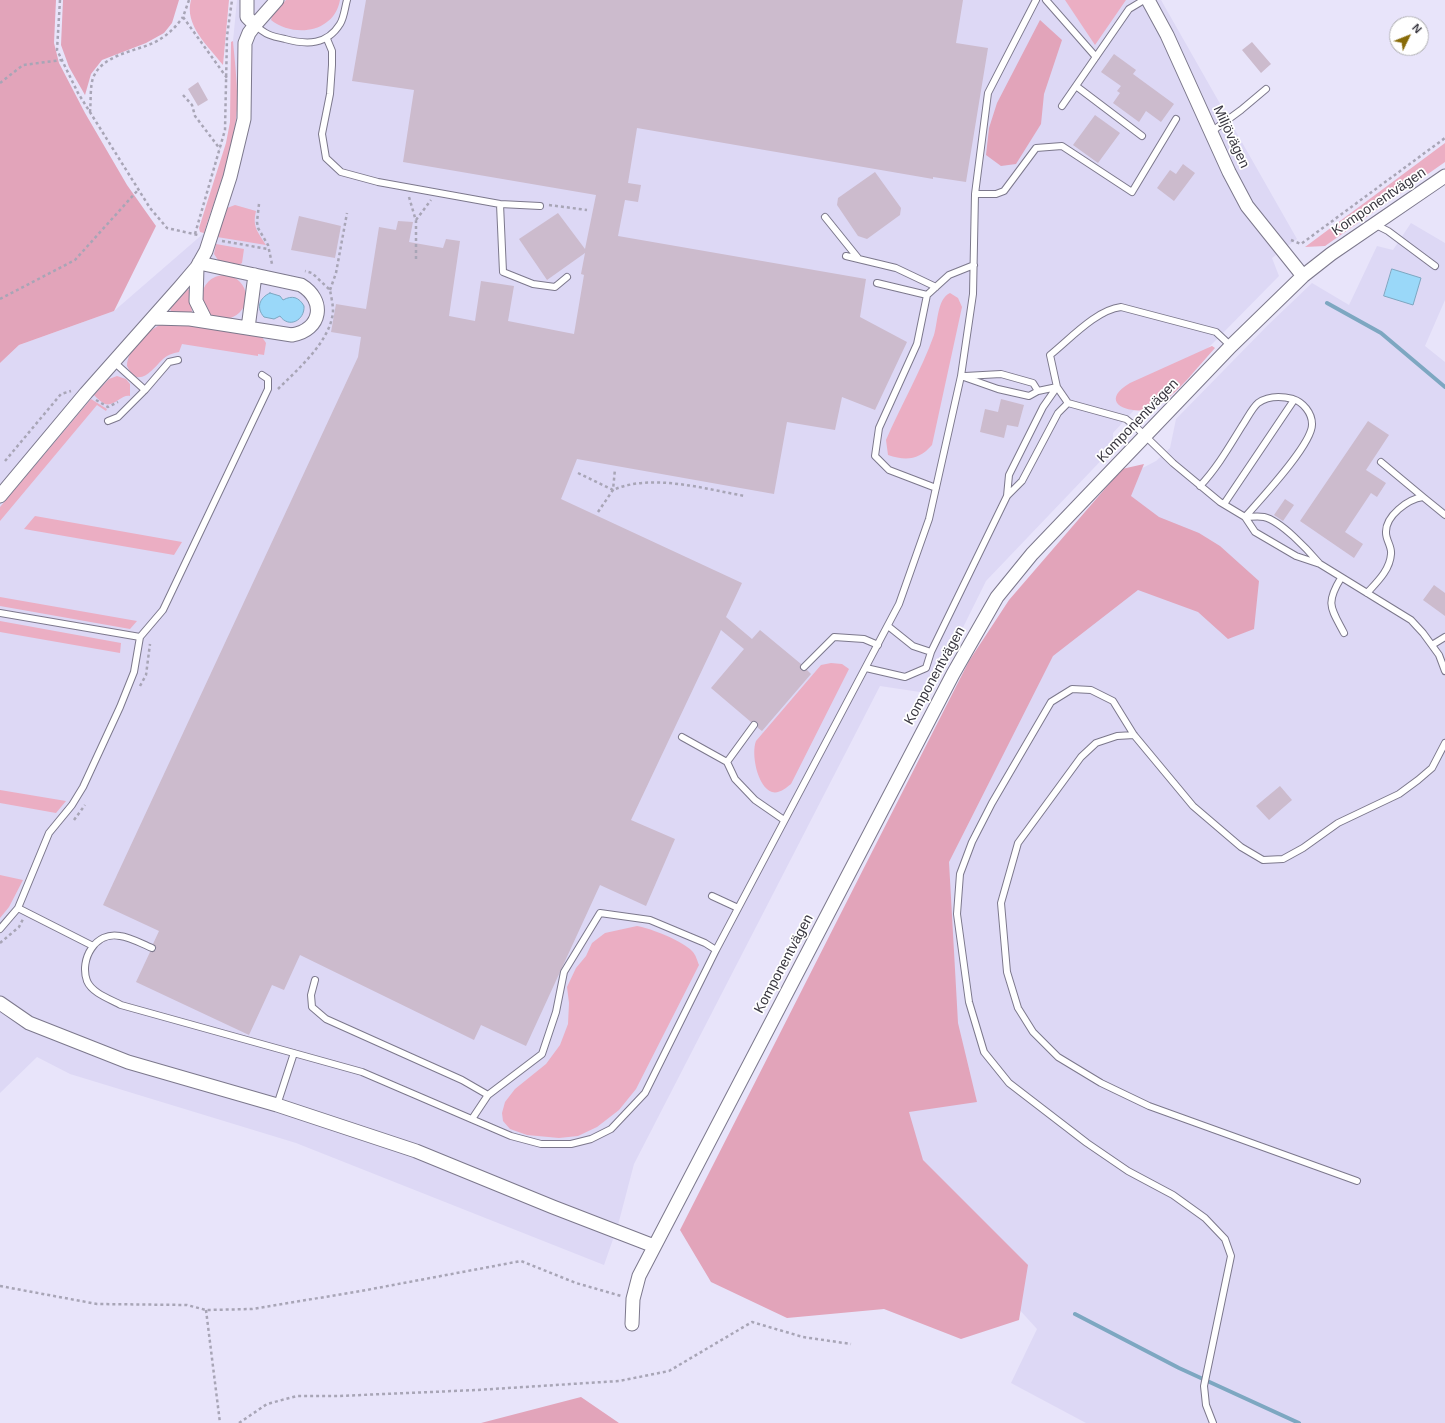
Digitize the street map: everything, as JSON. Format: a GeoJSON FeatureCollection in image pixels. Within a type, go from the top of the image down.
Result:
{"type":"FeatureCollection","features":[{"type":"Feature","properties":{"kind":"street"},"geometry":{"type":"LineString","coordinates":[[247,0],[247,17],[255,25]]}},
{"type":"Feature","properties":{"kind":"street"},"geometry":{"type":"LineString","coordinates":[[0,496],[86,393],[115,363],[198,265],[206,251],[230,177],[244,119],[245,43],[249,33],[277,0]]}},
{"type":"Feature","properties":{"kind":"street","name":"Miljövägen"},"geometry":{"type":"LineString","coordinates":[[1148,0],[1167,35],[1211,132],[1247,206],[1303,276]]}},
{"type":"Feature","properties":{"kind":"street","name":"Komponentvägen"},"geometry":{"type":"LineString","coordinates":[[632,1324],[633,1299],[639,1276],[654,1246],[953,674],[997,598],[1032,554],[1231,346],[1303,276],[1374,224],[1445,176]]}},
{"type":"Feature","properties":{"kind":"street"},"geometry":{"type":"LineString","coordinates":[[153,318],[172,317],[206,321],[292,335],[301,334],[310,328],[316,319],[318,307],[309,290],[301,285],[198,265]]}},
{"type":"Feature","properties":{"kind":"street"},"geometry":{"type":"LineString","coordinates":[[198,265],[196,301],[206,321]]}},
{"type":"Feature","properties":{"kind":"street"},"geometry":{"type":"LineString","coordinates":[[248,328],[255,275]]}},
{"type":"Feature","properties":{"kind":"street"},"geometry":{"type":"LineString","coordinates":[[0,1003],[29,1023],[128,1062],[278,1105],[416,1152],[552,1208],[654,1246]]}},
{"type":"Feature","properties":{"kind":"lane"},"geometry":{"type":"LineString","coordinates":[[255,25],[265,34],[300,43],[311,43],[327,39],[341,24],[347,0]]}},
{"type":"Feature","properties":{"kind":"lane"},"geometry":{"type":"LineString","coordinates":[[152,948],[120,935],[102,938],[93,946],[85,965],[87,982],[98,993],[121,1005],[362,1072],[511,1136],[541,1144],[571,1144],[592,1139],[611,1129],[645,1093],[716,950],[899,604],[925,531],[961,376],[973,294],[975,194],[988,93],[1036,0]]}},
{"type":"Feature","properties":{"kind":"lane"},"geometry":{"type":"LineString","coordinates":[[1046,0],[1096,57]]}},
{"type":"Feature","properties":{"kind":"lane"},"geometry":{"type":"LineString","coordinates":[[1062,106],[1130,9],[1144,0]]}},
{"type":"Feature","properties":{"kind":"lane"},"geometry":{"type":"LineString","coordinates":[[327,39],[332,51],[332,65],[330,94],[322,134],[326,158],[341,172],[406,188],[500,204],[540,206]]}},
{"type":"Feature","properties":{"kind":"lane"},"geometry":{"type":"LineString","coordinates":[[1076,86],[1142,136]]}},
{"type":"Feature","properties":{"kind":"lane"},"geometry":{"type":"LineString","coordinates":[[1211,132],[1266,89]]}},
{"type":"Feature","properties":{"kind":"lane"},"geometry":{"type":"LineString","coordinates":[[975,194],[996,194],[1004,191],[1036,148],[1062,146],[1132,192],[1176,119]]}},
{"type":"Feature","properties":{"kind":"lane"},"geometry":{"type":"LineString","coordinates":[[500,204],[503,272],[533,284],[555,287],[567,277]]}},
{"type":"Feature","properties":{"kind":"lane"},"geometry":{"type":"LineString","coordinates":[[825,216],[858,258]]}},
{"type":"Feature","properties":{"kind":"lane"},"geometry":{"type":"LineString","coordinates":[[1374,224],[1388,232],[1435,266]]}},
{"type":"Feature","properties":{"kind":"lane"},"geometry":{"type":"LineString","coordinates":[[846,256],[896,268],[936,287]]}},
{"type":"Feature","properties":{"kind":"lane"},"geometry":{"type":"LineString","coordinates":[[936,488],[889,470],[875,456],[878,428],[917,344],[927,296],[949,275],[974,265]]}},
{"type":"Feature","properties":{"kind":"lane"},"geometry":{"type":"LineString","coordinates":[[877,284],[927,296]]}},
{"type":"Feature","properties":{"kind":"lane"},"geometry":{"type":"LineString","coordinates":[[1231,346],[1216,332],[1121,307],[1111,308],[1100,315],[1050,355],[1057,387],[1068,403],[1126,420],[1145,436],[1156,449],[1200,486],[1224,504],[1245,517],[1255,532],[1296,556],[1320,564],[1411,620],[1443,659],[1445,670]]}},
{"type":"Feature","properties":{"kind":"lane"},"geometry":{"type":"LineString","coordinates":[[108,421],[118,417],[145,390],[169,362],[178,360]]}},
{"type":"Feature","properties":{"kind":"lane"},"geometry":{"type":"LineString","coordinates":[[115,363],[145,390]]}},
{"type":"Feature","properties":{"kind":"lane"},"geometry":{"type":"LineString","coordinates":[[961,376],[1001,374],[1033,383],[1038,390]]}},
{"type":"Feature","properties":{"kind":"lane"},"geometry":{"type":"LineString","coordinates":[[0,928],[18,908],[49,833],[72,805],[83,788],[120,707],[134,672],[140,637],[163,610],[201,532],[237,451],[268,389],[268,379],[262,375]]}},
{"type":"Feature","properties":{"kind":"lane"},"geometry":{"type":"LineString","coordinates":[[961,376],[998,389],[1029,396],[1038,390],[1057,387]]}},
{"type":"Feature","properties":{"kind":"lane"},"geometry":{"type":"LineString","coordinates":[[1007,496],[1009,475],[1043,407],[1057,387]]}},
{"type":"Feature","properties":{"kind":"lane"},"geometry":{"type":"LineString","coordinates":[[1200,486],[1215,469],[1257,404],[1270,397],[1294,400],[1301,404],[1309,413],[1312,425],[1307,439],[1274,486],[1245,517]]}},
{"type":"Feature","properties":{"kind":"lane"},"geometry":{"type":"LineString","coordinates":[[1224,504],[1294,400]]}},
{"type":"Feature","properties":{"kind":"lane"},"geometry":{"type":"LineString","coordinates":[[866,668],[905,677],[926,668],[931,652],[1007,496],[1022,481],[1058,413],[1068,403]]}},
{"type":"Feature","properties":{"kind":"lane"},"geometry":{"type":"LineString","coordinates":[[1381,462],[1445,515]]}},
{"type":"Feature","properties":{"kind":"lane"},"geometry":{"type":"LineString","coordinates":[[1367,593],[1386,570],[1392,553],[1386,532],[1391,518],[1404,505],[1414,499],[1423,497]]}},
{"type":"Feature","properties":{"kind":"lane"},"geometry":{"type":"LineString","coordinates":[[1245,517],[1264,517],[1282,528],[1303,543],[1320,564]]}},
{"type":"Feature","properties":{"kind":"lane"},"geometry":{"type":"LineString","coordinates":[[1341,578],[1332,592],[1330,601],[1333,611],[1344,633]]}},
{"type":"Feature","properties":{"kind":"lane"},"geometry":{"type":"LineString","coordinates":[[0,613],[140,637]]}},
{"type":"Feature","properties":{"kind":"lane"},"geometry":{"type":"LineString","coordinates":[[888,626],[913,646],[931,652]]}},
{"type":"Feature","properties":{"kind":"lane"},"geometry":{"type":"LineString","coordinates":[[804,667],[834,637],[864,639],[878,645]]}},
{"type":"Feature","properties":{"kind":"lane"},"geometry":{"type":"LineString","coordinates":[[1432,645],[1445,637]]}},
{"type":"Feature","properties":{"kind":"lane"},"geometry":{"type":"LineString","coordinates":[[1213,1423],[1206,1405],[1204,1386],[1230,1256],[1225,1239],[1205,1218],[1173,1195],[1128,1171],[1088,1143],[1009,1083],[984,1052],[969,1002],[957,914],[960,874],[972,842],[992,803],[1051,702],[1072,689],[1091,690],[1113,701],[1134,735],[1193,806],[1241,847],[1264,860],[1283,860],[1304,848],[1338,823],[1399,794],[1432,768],[1445,743]]}},
{"type":"Feature","properties":{"kind":"lane"},"geometry":{"type":"LineString","coordinates":[[728,762],[754,725]]}},
{"type":"Feature","properties":{"kind":"lane"},"geometry":{"type":"LineString","coordinates":[[1134,735],[1117,736],[1096,743],[1081,757],[1018,843],[1001,903],[1007,972],[1018,1008],[1033,1032],[1058,1057],[1101,1083],[1156,1108],[1357,1181]]}},
{"type":"Feature","properties":{"kind":"lane"},"geometry":{"type":"LineString","coordinates":[[682,737],[728,762],[735,779],[755,800],[784,820]]}},
{"type":"Feature","properties":{"kind":"lane"},"geometry":{"type":"LineString","coordinates":[[712,896],[738,908]]}},
{"type":"Feature","properties":{"kind":"lane"},"geometry":{"type":"LineString","coordinates":[[18,908],[93,946]]}},
{"type":"Feature","properties":{"kind":"lane"},"geometry":{"type":"LineString","coordinates":[[472,1119],[488,1094],[542,1054],[556,1012],[564,972],[600,913],[650,920],[704,943],[716,950]]}},
{"type":"Feature","properties":{"kind":"lane"},"geometry":{"type":"LineString","coordinates":[[315,980],[311,995],[312,1006],[326,1019],[462,1080],[488,1094]]}},
{"type":"Feature","properties":{"kind":"lane"},"geometry":{"type":"LineString","coordinates":[[278,1105],[294,1053]]}},
{"type":"Feature","properties":{"kind":"path"},"geometry":{"type":"LineString","coordinates":[[60,0],[57,50],[78,94],[150,208],[167,228],[268,249]]}},
{"type":"Feature","properties":{"kind":"path"},"geometry":{"type":"LineString","coordinates":[[90,112],[93,78],[100,66],[118,56],[153,43],[166,35],[183,17],[189,0]]}},
{"type":"Feature","properties":{"kind":"path"},"geometry":{"type":"LineString","coordinates":[[195,234],[225,130],[228,79],[228,36],[232,0]]}},
{"type":"Feature","properties":{"kind":"path"},"geometry":{"type":"LineString","coordinates":[[183,17],[228,79]]}},
{"type":"Feature","properties":{"kind":"path"},"geometry":{"type":"LineString","coordinates":[[0,83],[23,65],[62,60]]}},
{"type":"Feature","properties":{"kind":"path"},"geometry":{"type":"LineString","coordinates":[[183,95],[192,104],[195,116],[220,149]]}},
{"type":"Feature","properties":{"kind":"path"},"geometry":{"type":"LineString","coordinates":[[1288,239],[1301,244],[1445,138]]}},
{"type":"Feature","properties":{"kind":"path"},"geometry":{"type":"LineString","coordinates":[[406,188],[416,220],[416,262]]}},
{"type":"Feature","properties":{"kind":"path"},"geometry":{"type":"LineString","coordinates":[[0,299],[75,260],[138,190]]}},
{"type":"Feature","properties":{"kind":"path"},"geometry":{"type":"LineString","coordinates":[[416,220],[436,193]]}},
{"type":"Feature","properties":{"kind":"path"},"geometry":{"type":"LineString","coordinates":[[259,204],[257,222],[268,249],[272,264]]}},
{"type":"Feature","properties":{"kind":"path"},"geometry":{"type":"LineString","coordinates":[[540,206],[551,204],[586,210]]}},
{"type":"Feature","properties":{"kind":"path"},"geometry":{"type":"LineString","coordinates":[[330,290],[336,273],[347,213]]}},
{"type":"Feature","properties":{"kind":"path"},"geometry":{"type":"LineString","coordinates":[[5,460],[61,394],[76,389]]}},
{"type":"Feature","properties":{"kind":"path"},"geometry":{"type":"LineString","coordinates":[[93,398],[108,407],[127,399],[132,402]]}},
{"type":"Feature","properties":{"kind":"path"},"geometry":{"type":"LineString","coordinates":[[598,512],[613,490],[615,469]]}},
{"type":"Feature","properties":{"kind":"path"},"geometry":{"type":"LineString","coordinates":[[578,473],[613,490]]}},
{"type":"Feature","properties":{"kind":"path"},"geometry":{"type":"LineString","coordinates":[[613,490],[626,484],[671,483],[745,496]]}},
{"type":"Feature","properties":{"kind":"path"},"geometry":{"type":"LineString","coordinates":[[0,1286],[97,1304],[187,1305],[206,1310],[260,1308],[521,1261],[576,1283],[633,1299]]}},
{"type":"Feature","properties":{"kind":"path"},"geometry":{"type":"LineString","coordinates":[[206,1310],[220,1423]]}},
{"type":"Feature","properties":{"kind":"path"},"geometry":{"type":"LineString","coordinates":[[239,1423],[267,1404],[297,1396],[338,1396],[478,1390],[620,1381],[669,1371],[752,1322],[803,1337],[851,1344]]}},
{"type":"Feature","properties":{"kind":"shaded area"},"geometry":{"type":"Polygon","coordinates":[[[0,0],[56,0],[54,43],[59,63],[85,113],[127,185],[156,226],[114,311],[19,345],[0,363],[0,0]]]}},
{"type":"Feature","properties":{"kind":"shaded area"},"geometry":{"type":"Polygon","coordinates":[[[63,0],[179,0],[172,23],[164,33],[146,43],[102,60],[91,74],[85,95],[69,67],[61,45],[63,0]]]}},
{"type":"Feature","properties":{"kind":"shaded area"},"geometry":{"type":"Polygon","coordinates":[[[191,0],[229,0],[223,65],[204,43],[194,27],[190,9],[191,0]]]}},
{"type":"Feature","properties":{"kind":"shaded area"},"geometry":{"type":"Polygon","coordinates":[[[237,0],[1161,0],[1297,239],[1272,258],[1279,276],[1153,404],[1136,408],[1113,433],[1113,448],[986,581],[937,680],[920,692],[880,686],[634,1164],[618,1225],[604,1265],[296,1143],[70,1074],[37,1057],[0,1093],[0,363],[19,345],[114,311],[204,233],[231,146],[236,122],[237,107],[233,41],[237,0]]]}},
{"type":"Feature","properties":{"kind":"shaded area"},"geometry":{"type":"Polygon","coordinates":[[[286,0],[340,0],[336,11],[330,20],[322,26],[301,30],[280,26],[271,20],[273,13],[286,0]]]}},
{"type":"Feature","properties":{"kind":"shaded area"},"geometry":{"type":"Polygon","coordinates":[[[1065,0],[1126,0],[1095,45],[1065,0]]]}},
{"type":"Feature","properties":{"kind":"shaded area"},"geometry":{"type":"Polygon","coordinates":[[[1040,20],[1062,40],[1044,94],[1041,124],[1016,164],[1001,166],[986,155],[989,128],[997,103],[1040,20]]]}},
{"type":"Feature","properties":{"kind":"shaded area"},"geometry":{"type":"Polygon","coordinates":[[[233,41],[237,92],[235,125],[229,156],[204,233],[200,232],[199,228],[226,143],[230,122],[231,42],[233,41]]]}},
{"type":"Feature","properties":{"kind":"shaded area"},"geometry":{"type":"Polygon","coordinates":[[[1445,143],[1445,162],[1325,246],[1305,247],[1445,143]]]}},
{"type":"Feature","properties":{"kind":"shaded area"},"geometry":{"type":"Polygon","coordinates":[[[235,205],[256,211],[255,225],[258,233],[266,245],[217,237],[227,208],[235,205]]]}},
{"type":"Feature","properties":{"kind":"shaded area"},"geometry":{"type":"Polygon","coordinates":[[[1411,223],[1445,243],[1445,300],[1425,346],[1445,362],[1445,1423],[1086,1423],[1011,1383],[1037,1329],[936,1218],[896,1121],[930,750],[1131,474],[1156,461],[1170,448],[1176,419],[1268,325],[1312,283],[1349,305],[1377,246],[1393,250],[1411,223]]]}},
{"type":"Feature","properties":{"kind":"shaded area"},"geometry":{"type":"Polygon","coordinates":[[[216,244],[244,249],[242,263],[237,266],[220,263],[214,254],[216,244]]]}},
{"type":"Feature","properties":{"kind":"shaded area"},"geometry":{"type":"Polygon","coordinates":[[[228,275],[240,281],[245,289],[245,305],[240,313],[232,318],[220,319],[208,313],[203,305],[202,293],[208,281],[216,276],[228,275]]]}},
{"type":"Feature","properties":{"kind":"shaded area"},"geometry":{"type":"Polygon","coordinates":[[[188,289],[191,292],[192,314],[171,312],[170,308],[188,289]]]}},
{"type":"Feature","properties":{"kind":"shaded area"},"geometry":{"type":"Polygon","coordinates":[[[950,293],[958,298],[962,307],[932,445],[922,454],[912,458],[901,458],[888,455],[886,440],[929,348],[934,335],[940,305],[950,293]]]}},
{"type":"Feature","properties":{"kind":"shaded area"},"geometry":{"type":"Polygon","coordinates":[[[162,324],[189,324],[262,337],[266,343],[264,355],[258,354],[258,356],[182,344],[179,352],[166,357],[145,376],[136,377],[131,373],[127,366],[130,353],[145,335],[162,324]]]}},
{"type":"Feature","properties":{"kind":"shaded area"},"geometry":{"type":"Polygon","coordinates":[[[1212,346],[1215,348],[1194,372],[1169,398],[1161,404],[1153,408],[1135,410],[1120,406],[1117,402],[1116,396],[1120,390],[1130,383],[1212,346]]]}},
{"type":"Feature","properties":{"kind":"shaded area"},"geometry":{"type":"Polygon","coordinates":[[[117,376],[126,379],[130,384],[130,396],[124,397],[112,404],[105,404],[94,395],[109,379],[117,376]]]}},
{"type":"Feature","properties":{"kind":"shaded area"},"geometry":{"type":"Polygon","coordinates":[[[91,399],[107,409],[106,411],[97,405],[0,521],[0,507],[91,399]]]}},
{"type":"Feature","properties":{"kind":"shaded area"},"geometry":{"type":"Polygon","coordinates":[[[1144,464],[1131,496],[1159,517],[1199,533],[1220,546],[1259,581],[1254,629],[1228,639],[1198,612],[1138,590],[1053,656],[949,862],[958,1023],[977,1102],[909,1112],[923,1160],[1028,1265],[1019,1320],[961,1339],[884,1309],[787,1318],[711,1282],[680,1230],[969,661],[1009,600],[1122,469],[1144,464]]]}},
{"type":"Feature","properties":{"kind":"shaded area"},"geometry":{"type":"Polygon","coordinates":[[[35,516],[182,542],[174,555],[24,529],[35,516]]]}},
{"type":"Feature","properties":{"kind":"shaded area"},"geometry":{"type":"Polygon","coordinates":[[[0,597],[137,621],[130,629],[0,606],[0,597]]]}},
{"type":"Feature","properties":{"kind":"shaded area"},"geometry":{"type":"Polygon","coordinates":[[[0,621],[121,643],[120,653],[0,632],[0,621]]]}},
{"type":"Feature","properties":{"kind":"shaded area"},"geometry":{"type":"Polygon","coordinates":[[[831,663],[842,664],[849,669],[791,784],[785,789],[772,792],[762,784],[756,769],[754,753],[756,741],[821,665],[831,663]]]}},
{"type":"Feature","properties":{"kind":"shaded area"},"geometry":{"type":"Polygon","coordinates":[[[0,790],[66,801],[56,813],[0,803],[0,790]]]}},
{"type":"Feature","properties":{"kind":"shaded area"},"geometry":{"type":"Polygon","coordinates":[[[0,875],[23,880],[9,907],[0,918],[0,875]]]}},
{"type":"Feature","properties":{"kind":"shaded area"},"geometry":{"type":"Polygon","coordinates":[[[637,926],[658,932],[688,947],[699,965],[636,1089],[619,1110],[597,1127],[578,1136],[559,1138],[527,1135],[510,1129],[503,1121],[502,1113],[505,1102],[515,1089],[546,1064],[560,1045],[568,1024],[569,1003],[567,987],[576,968],[586,956],[592,943],[605,933],[637,926]]]}},
{"type":"Feature","properties":{"kind":"shaded area"},"geometry":{"type":"Polygon","coordinates":[[[581,1397],[619,1423],[481,1423],[581,1397]]]}},
{"type":"Feature","properties":{"kind":"water"},"geometry":{"type":"Polygon","coordinates":[[[1392,269],[1421,278],[1413,305],[1384,296],[1392,269]]]}},
{"type":"Feature","properties":{"kind":"water"},"geometry":{"type":"Polygon","coordinates":[[[270,293],[280,296],[283,300],[292,297],[298,299],[304,306],[304,311],[299,319],[288,322],[280,316],[274,319],[264,317],[259,307],[261,300],[270,293]]]}},
{"type":"Feature","properties":{"kind":"building"},"geometry":{"type":"Polygon","coordinates":[[[366,0],[963,0],[956,43],[988,48],[966,182],[933,177],[933,179],[637,128],[628,183],[641,185],[638,202],[625,200],[618,236],[866,279],[860,317],[907,342],[875,410],[842,397],[835,430],[787,422],[774,494],[577,459],[561,499],[742,583],[726,617],[752,639],[760,630],[801,664],[801,670],[807,670],[811,674],[762,731],[758,728],[757,722],[751,722],[711,688],[744,649],[721,630],[631,820],[675,839],[646,906],[600,885],[526,1046],[481,1025],[474,1040],[300,955],[284,990],[272,985],[249,1035],[136,982],[150,952],[156,950],[156,947],[153,944],[159,931],[103,905],[358,357],[361,337],[331,332],[336,304],[366,309],[379,227],[396,230],[398,221],[413,222],[409,242],[443,248],[446,239],[460,241],[449,316],[475,321],[481,281],[514,286],[508,321],[574,334],[584,275],[581,274],[585,253],[547,280],[519,239],[558,213],[585,249],[596,195],[403,162],[414,90],[352,81],[366,0]]]}},
{"type":"Feature","properties":{"kind":"building"},"geometry":{"type":"Polygon","coordinates":[[[1252,42],[1271,64],[1261,73],[1242,50],[1252,42]]]}},
{"type":"Feature","properties":{"kind":"building"},"geometry":{"type":"Polygon","coordinates":[[[1114,54],[1136,70],[1133,74],[1174,104],[1161,122],[1146,111],[1139,122],[1113,103],[1120,93],[1117,91],[1121,86],[1101,72],[1114,54]]]}},
{"type":"Feature","properties":{"kind":"building"},"geometry":{"type":"Polygon","coordinates":[[[198,82],[208,100],[198,106],[188,89],[198,82]]]}},
{"type":"Feature","properties":{"kind":"building"},"geometry":{"type":"Polygon","coordinates":[[[1095,115],[1120,133],[1098,163],[1073,145],[1095,115]]]}},
{"type":"Feature","properties":{"kind":"building"},"geometry":{"type":"Polygon","coordinates":[[[1183,164],[1195,173],[1174,201],[1157,188],[1170,170],[1176,174],[1183,164]]]}},
{"type":"Feature","properties":{"kind":"building"},"geometry":{"type":"Polygon","coordinates":[[[875,172],[901,208],[900,215],[867,239],[858,236],[837,205],[838,198],[875,172]]]}},
{"type":"Feature","properties":{"kind":"building"},"geometry":{"type":"Polygon","coordinates":[[[299,216],[341,226],[335,258],[291,250],[299,216]]]}},
{"type":"Feature","properties":{"kind":"building"},"geometry":{"type":"Polygon","coordinates":[[[1001,399],[1024,405],[1018,427],[1007,425],[1004,438],[980,432],[985,409],[998,412],[1001,399]]]}},
{"type":"Feature","properties":{"kind":"building"},"geometry":{"type":"Polygon","coordinates":[[[1368,421],[1389,435],[1366,470],[1386,483],[1377,497],[1371,493],[1345,532],[1363,544],[1354,558],[1300,521],[1368,421]]]}},
{"type":"Feature","properties":{"kind":"building"},"geometry":{"type":"Polygon","coordinates":[[[1285,499],[1294,505],[1283,521],[1274,515],[1285,499]]]}},
{"type":"Feature","properties":{"kind":"building"},"geometry":{"type":"Polygon","coordinates":[[[1434,585],[1445,593],[1445,616],[1423,600],[1434,585]]]}},
{"type":"Feature","properties":{"kind":"building"},"geometry":{"type":"Polygon","coordinates":[[[1280,786],[1292,800],[1269,820],[1256,806],[1280,786]]]}},
{"type":"Feature","properties":{"kind":"waterway"},"geometry":{"type":"LineString","coordinates":[[1327,303],[1381,333],[1445,387]]}},
{"type":"Feature","properties":{"kind":"waterway"},"geometry":{"type":"LineString","coordinates":[[1075,1314],[1179,1368],[1299,1423]]}}]}
